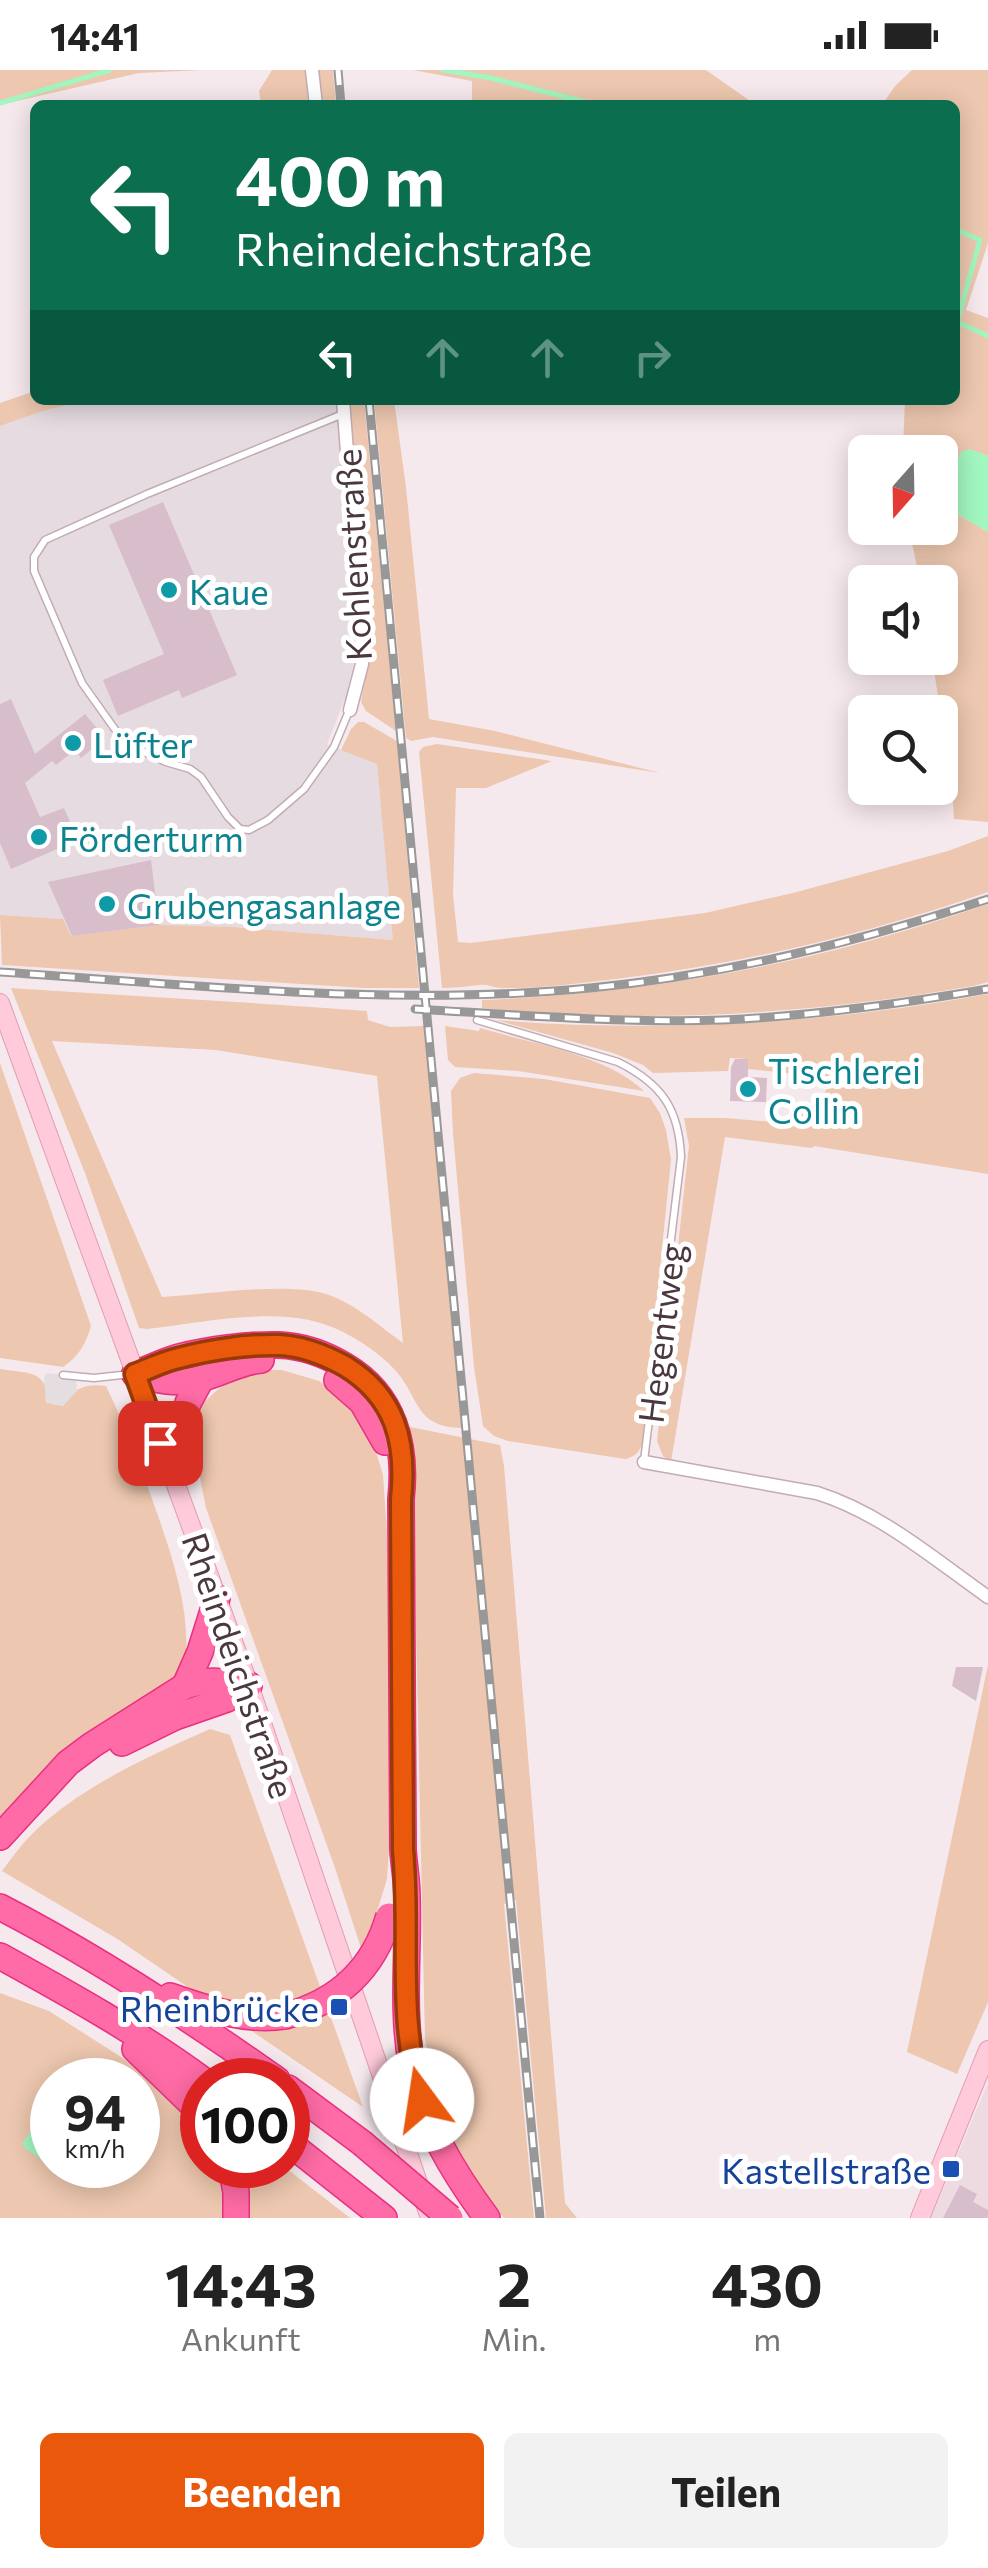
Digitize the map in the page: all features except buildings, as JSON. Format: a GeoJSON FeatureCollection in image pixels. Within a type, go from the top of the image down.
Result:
{"type":"FeatureCollection","features":[{"type":"Feature","properties":{"kind":"highway"},"geometry":{"type":"LineString","coordinates":[[135,1374],[177,1358],[281,1345],[332,1358],[378,1392],[389,1410],[402,1449],[404,1473],[403,1850],[407,1893],[405,1988],[412,2070],[432,2130],[457,2177],[488,2218]]}},
{"type":"Feature","properties":{"kind":"highway"},"geometry":{"type":"LineString","coordinates":[[135,1374],[178,1383],[255,1360],[279,1360],[326,1372],[346,1385],[373,1417],[390,1452],[401,1500]]}},
{"type":"Feature","properties":{"kind":"highway"},"geometry":{"type":"LineString","coordinates":[[168,1466],[188,1403],[201,1379]]}},
{"type":"Feature","properties":{"kind":"highway"},"geometry":{"type":"LineString","coordinates":[[185,1686],[217,1598]]}},
{"type":"Feature","properties":{"kind":"highway"},"geometry":{"type":"LineString","coordinates":[[0,1837],[68,1763],[185,1686],[220,1680],[249,1685]]}},
{"type":"Feature","properties":{"kind":"highway"},"geometry":{"type":"LineString","coordinates":[[42,1794],[124,1742],[227,1699],[249,1685]]}},
{"type":"Feature","properties":{"kind":"highway"},"geometry":{"type":"LineString","coordinates":[[136,1985],[232,2014],[269,2018],[318,2006],[346,1987],[368,1962],[389,1916],[403,1850]]}},
{"type":"Feature","properties":{"kind":"highway"},"geometry":{"type":"LineString","coordinates":[[2,1908],[136,1985],[246,2058]]}},
{"type":"Feature","properties":{"kind":"highway"},"geometry":{"type":"LineString","coordinates":[[0,1956],[70,1994],[180,2064]]}},
{"type":"Feature","properties":{"kind":"highway"},"geometry":{"type":"LineString","coordinates":[[70,1994],[180,2093]]}},
{"type":"Feature","properties":{"kind":"highway"},"geometry":{"type":"LineString","coordinates":[[310,2104],[450,2218]]}},
{"type":"Feature","properties":{"kind":"highway"},"geometry":{"type":"LineString","coordinates":[[310,2159],[384,2218]]}},
{"type":"Feature","properties":{"kind":"highway"},"geometry":{"type":"LineString","coordinates":[[235,2188],[236,2218]]}},
{"type":"Feature","properties":{"kind":"main road","name":"Rheindeichstraße"},"geometry":{"type":"LineString","coordinates":[[0,1003],[249,1685],[430,2218]]}},
{"type":"Feature","properties":{"kind":"main road"},"geometry":{"type":"LineString","coordinates":[[920,2218],[988,2050]]}},
{"type":"Feature","properties":{"kind":"street"},"geometry":{"type":"LineString","coordinates":[[312,70],[315,100]]}},
{"type":"Feature","properties":{"kind":"street","name":"Kohlenstraße"},"geometry":{"type":"LineString","coordinates":[[344,407],[362,646],[362,664],[350,710]]}},
{"type":"Feature","properties":{"kind":"street","name":"Hegentweg"},"geometry":{"type":"LineString","coordinates":[[644,1462],[845,1502],[988,1597]]}},
{"type":"Feature","properties":{"kind":"lane"},"geometry":{"type":"LineString","coordinates":[[344,407],[45,540],[34,557],[34,571],[82,682],[120,735],[132,748],[201,776],[240,829],[249,830],[268,820],[304,789],[334,747],[350,710]]}},
{"type":"Feature","properties":{"kind":"lane","name":"Hegentweg"},"geometry":{"type":"LineString","coordinates":[[478,1020],[618,1062],[636,1071],[658,1089],[680,1130],[681,1157],[644,1462]]}},
{"type":"Feature","properties":{"kind":"lane"},"geometry":{"type":"LineString","coordinates":[[63,1375],[94,1378],[135,1374]]}},
{"type":"Feature","properties":{"kind":"shaded area"},"geometry":{"type":"Polygon","coordinates":[[[0,70],[203,70],[139,73],[0,105],[0,70]]]}},
{"type":"Feature","properties":{"kind":"shaded area"},"geometry":{"type":"Polygon","coordinates":[[[272,70],[306,70],[309,100],[260,100],[259,91],[272,70]]]}},
{"type":"Feature","properties":{"kind":"shaded area"},"geometry":{"type":"Polygon","coordinates":[[[319,70],[333,70],[336,100],[322,100],[319,70]]]}},
{"type":"Feature","properties":{"kind":"shaded area"},"geometry":{"type":"Polygon","coordinates":[[[413,70],[706,70],[749,100],[472,100],[472,81],[413,70]]]}},
{"type":"Feature","properties":{"kind":"shaded area"},"geometry":{"type":"Polygon","coordinates":[[[912,70],[988,70],[988,243],[966,310],[988,318],[988,456],[969,449],[958,458],[958,435],[904,435],[905,405],[960,405],[960,100],[885,100],[912,70]]]}},
{"type":"Feature","properties":{"kind":"shaded area"},"geometry":{"type":"Polygon","coordinates":[[[30,393],[30,405],[68,405],[0,426],[0,403],[30,393]]]}},
{"type":"Feature","properties":{"kind":"shaded area"},"geometry":{"type":"Polygon","coordinates":[[[68,405],[336,405],[356,652],[346,696],[327,744],[377,764],[394,940],[233,927],[71,936],[63,919],[0,915],[0,426],[68,405]]]}},
{"type":"Feature","properties":{"kind":"shaded area"},"geometry":{"type":"Polygon","coordinates":[[[349,405],[364,405],[396,731],[366,711],[361,702],[370,648],[349,405]]]}},
{"type":"Feature","properties":{"kind":"shaded area"},"geometry":{"type":"Polygon","coordinates":[[[374,405],[395,405],[429,719],[495,731],[660,773],[433,737],[411,741],[406,738],[374,405]]]}},
{"type":"Feature","properties":{"kind":"shaded area"},"geometry":{"type":"Polygon","coordinates":[[[969,449],[988,456],[988,532],[958,514],[961,452],[969,449]]]}},
{"type":"Feature","properties":{"kind":"shaded area"},"geometry":{"type":"Polygon","coordinates":[[[958,514],[988,532],[988,822],[954,819],[953,805],[958,805],[958,695],[938,695],[935,675],[958,675],[958,565],[917,565],[912,545],[958,545],[958,514]]]}},
{"type":"Feature","properties":{"kind":"shaded area"},"geometry":{"type":"Polygon","coordinates":[[[358,722],[397,741],[419,988],[364,988],[2,965],[0,915],[63,919],[71,936],[159,925],[393,940],[377,764],[341,750],[358,722]]]}},
{"type":"Feature","properties":{"kind":"shaded area"},"geometry":{"type":"Polygon","coordinates":[[[437,744],[552,761],[486,788],[456,788],[453,894],[458,942],[705,913],[948,851],[988,836],[988,892],[851,934],[711,965],[545,987],[442,988],[419,752],[437,744]]]}},
{"type":"Feature","properties":{"kind":"shaded area"},"geometry":{"type":"Polygon","coordinates":[[[988,904],[988,982],[973,986],[851,1004],[728,1014],[605,1016],[482,1008],[482,1000],[612,990],[739,971],[863,942],[988,904]]]}},
{"type":"Feature","properties":{"kind":"shaded area"},"geometry":{"type":"Polygon","coordinates":[[[11,988],[367,1011],[368,1020],[390,1027],[424,1026],[462,1428],[435,1423],[427,1417],[390,1364],[332,1327],[264,1316],[139,1328],[85,1173],[11,988]],[[52,1041],[162,1297],[272,1289],[315,1291],[352,1306],[403,1343],[377,1076],[216,1050],[52,1041]]]}},
{"type":"Feature","properties":{"kind":"shaded area"},"geometry":{"type":"Polygon","coordinates":[[[988,994],[988,1174],[814,1146],[725,1137],[671,1462],[663,1456],[657,1441],[689,1146],[684,1118],[786,1123],[798,1118],[804,1106],[822,1097],[829,1085],[847,1086],[849,1079],[748,1069],[748,1059],[730,1058],[728,1071],[653,1073],[613,1053],[496,1020],[620,1026],[743,1023],[866,1013],[988,994]]]}},
{"type":"Feature","properties":{"kind":"shaded area"},"geometry":{"type":"Polygon","coordinates":[[[445,1026],[479,1031],[480,1028],[589,1059],[644,1091],[518,1071],[455,1067],[448,1060],[445,1026]]]}},
{"type":"Feature","properties":{"kind":"shaded area"},"geometry":{"type":"Polygon","coordinates":[[[0,1063],[91,1326],[81,1350],[63,1367],[0,1358],[0,1063]]]}},
{"type":"Feature","properties":{"kind":"shaded area"},"geometry":{"type":"Polygon","coordinates":[[[474,1073],[544,1079],[650,1098],[660,1113],[671,1160],[642,1444],[631,1457],[508,1441],[483,1426],[474,1367],[451,1091],[460,1078],[474,1073]]]}},
{"type":"Feature","properties":{"kind":"shaded area"},"geometry":{"type":"Polygon","coordinates":[[[0,1369],[35,1375],[45,1384],[52,1404],[63,1406],[81,1388],[106,1386],[169,1549],[184,1609],[187,1650],[185,1671],[0,1822],[0,1369]]]}},
{"type":"Feature","properties":{"kind":"shaded area"},"geometry":{"type":"Polygon","coordinates":[[[252,1370],[282,1370],[319,1381],[348,1402],[373,1442],[383,1475],[388,1548],[390,1835],[387,1879],[361,1948],[206,1508],[191,1432],[195,1414],[205,1401],[234,1375],[252,1370]]]}},
{"type":"Feature","properties":{"kind":"shaded area"},"geometry":{"type":"Polygon","coordinates":[[[46,1373],[76,1376],[77,1391],[63,1406],[46,1403],[46,1373]]]}},
{"type":"Feature","properties":{"kind":"shaded area"},"geometry":{"type":"Polygon","coordinates":[[[405,1426],[500,1445],[565,2203],[577,2218],[546,2218],[516,1900],[504,1904],[534,2218],[504,2218],[466,2165],[445,2120],[425,2039],[412,1447],[405,1426]]]}},
{"type":"Feature","properties":{"kind":"shaded area"},"geometry":{"type":"Polygon","coordinates":[[[988,1665],[988,2002],[957,2074],[907,2052],[988,1665]]]}},
{"type":"Feature","properties":{"kind":"shaded area"},"geometry":{"type":"Polygon","coordinates":[[[210,1729],[230,1735],[363,2107],[310,2071],[310,2058],[291,2058],[119,1940],[2,1871],[50,1818],[93,1787],[210,1729]]]}},
{"type":"Feature","properties":{"kind":"shaded area"},"geometry":{"type":"Polygon","coordinates":[[[0,1993],[49,2011],[123,2058],[30,2058],[30,2188],[160,2188],[160,2082],[180,2102],[180,2188],[310,2187],[350,2218],[0,2218],[0,1993]]]}},
{"type":"Feature","properties":{"kind":"shaded area"},"geometry":{"type":"Polygon","coordinates":[[[988,2083],[988,2218],[931,2218],[973,2118],[988,2083]]]}},
{"type":"Feature","properties":{"kind":"shaded area"},"geometry":{"type":"Polygon","coordinates":[[[30,2133],[30,2152],[22,2144],[30,2133]]]}},
{"type":"Feature","properties":{"kind":"waterway"},"geometry":{"type":"LineString","coordinates":[[0,103],[110,70]]}},
{"type":"Feature","properties":{"kind":"waterway"},"geometry":{"type":"LineString","coordinates":[[443,70],[577,100]]}},
{"type":"Feature","properties":{"kind":"waterway"},"geometry":{"type":"LineString","coordinates":[[960,231],[980,240],[960,311]]}},
{"type":"Feature","properties":{"kind":"waterway"},"geometry":{"type":"LineString","coordinates":[[960,323],[988,336]]}},
{"type":"Feature","properties":{"kind":"railway"},"geometry":{"type":"LineString","coordinates":[[338,70],[341,100]]}},
{"type":"Feature","properties":{"kind":"railway"},"geometry":{"type":"LineString","coordinates":[[369,405],[540,2218]]}},
{"type":"Feature","properties":{"kind":"railway"},"geometry":{"type":"LineString","coordinates":[[0,972],[369,995],[590,988],[692,975],[792,955],[988,899]]}},
{"type":"Feature","properties":{"kind":"railway"},"geometry":{"type":"LineString","coordinates":[[415,1009],[606,1019],[722,1020],[855,1009],[988,989]]}},
{"type":"Feature","properties":{"kind":"place","name":"Kaue"},"geometry":{"type":"Point","coordinates":[169,590]}},
{"type":"Feature","properties":{"kind":"place","name":"Lüfter"},"geometry":{"type":"Point","coordinates":[73,743]}},
{"type":"Feature","properties":{"kind":"place","name":"Förderturm"},"geometry":{"type":"Point","coordinates":[39,837]}},
{"type":"Feature","properties":{"kind":"place","name":"Grubengasanlage"},"geometry":{"type":"Point","coordinates":[107,904]}},
{"type":"Feature","properties":{"kind":"place","name":"Tischlerei Collin"},"geometry":{"type":"Point","coordinates":[748,1089]}},
{"type":"Feature","properties":{"kind":"place","name":"Rheinbrücke"},"geometry":{"type":"Point","coordinates":[339,2007]}},
{"type":"Feature","properties":{"kind":"place","name":"Kastellstraße"},"geometry":{"type":"Point","coordinates":[951,2169]}},
{"type":"Feature","properties":{"kind":"route"},"geometry":{"type":"LineString","coordinates":[[160,1443],[135,1374],[177,1358],[253,1346],[281,1345],[332,1358],[378,1392],[397,1430],[404,1473],[401,1500],[405,1988],[412,2070],[422,2100]]}}]}
